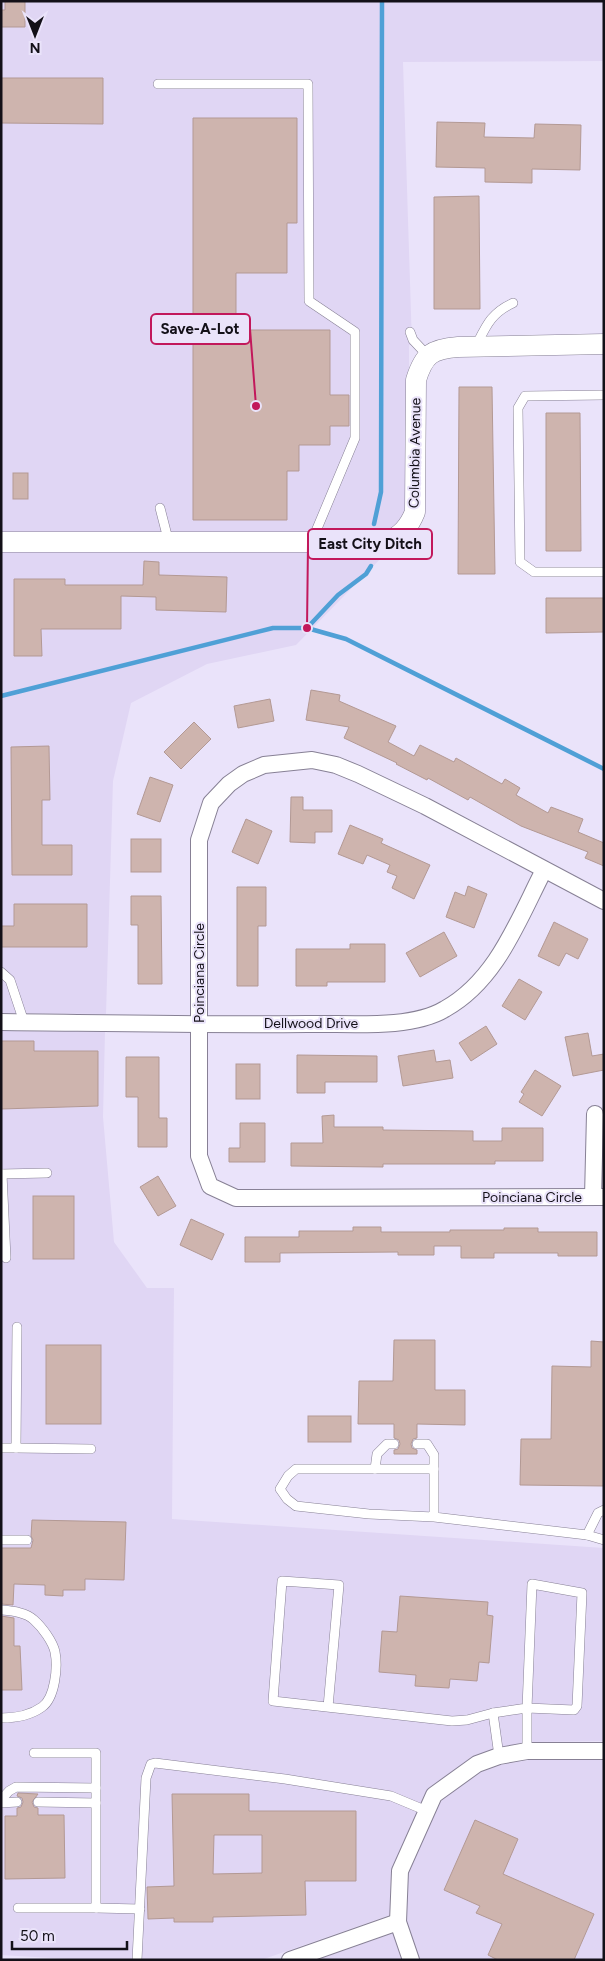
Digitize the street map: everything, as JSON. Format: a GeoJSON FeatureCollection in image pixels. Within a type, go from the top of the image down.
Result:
{"type":"FeatureCollection","features":[{"type":"Feature","properties":{"kind":"street"},"geometry":{"type":"LineString","coordinates":[[428,356],[442,348],[604,344]]}},
{"type":"Feature","properties":{"kind":"street","name":"Columbia Avenue"},"geometry":{"type":"LineString","coordinates":[[1,542],[310,544],[386,542],[399,536],[411,522],[415,512],[416,380],[421,364],[428,356]]}},
{"type":"Feature","properties":{"kind":"street","name":"Poinciana Circle"},"geometry":{"type":"LineString","coordinates":[[599,1197],[236,1198],[210,1186],[199,1156],[199,840],[211,803],[229,784],[243,774],[264,765],[312,760],[336,765],[425,806],[604,901]]}},
{"type":"Feature","properties":{"kind":"street","name":"Dellwood Drive"},"geometry":{"type":"LineString","coordinates":[[1,1022],[199,1024],[405,1022],[424,1018],[445,1010],[477,986],[501,953],[544,870]]}},
{"type":"Feature","properties":{"kind":"street"},"geometry":{"type":"LineString","coordinates":[[595,1114],[599,1197]]}},
{"type":"Feature","properties":{"kind":"street"},"geometry":{"type":"LineString","coordinates":[[411,1960],[398,1922],[400,1871],[434,1795],[477,1764],[500,1756],[527,1751],[604,1751]]}},
{"type":"Feature","properties":{"kind":"street"},"geometry":{"type":"LineString","coordinates":[[290,1960],[398,1922]]}},
{"type":"Feature","properties":{"kind":"lane"},"geometry":{"type":"LineString","coordinates":[[158,84],[308,84],[309,300],[355,332],[355,438],[310,544]]}},
{"type":"Feature","properties":{"kind":"lane"},"geometry":{"type":"LineString","coordinates":[[476,346],[490,318],[500,309],[513,303]]}},
{"type":"Feature","properties":{"kind":"lane"},"geometry":{"type":"LineString","coordinates":[[410,332],[414,340],[428,356]]}},
{"type":"Feature","properties":{"kind":"lane"},"geometry":{"type":"LineString","coordinates":[[604,395],[525,396],[518,408],[520,562],[534,572],[604,572]]}},
{"type":"Feature","properties":{"kind":"lane"},"geometry":{"type":"LineString","coordinates":[[160,508],[169,543]]}},
{"type":"Feature","properties":{"kind":"lane"},"geometry":{"type":"LineString","coordinates":[[1,972],[10,980],[24,1022]]}},
{"type":"Feature","properties":{"kind":"lane"},"geometry":{"type":"LineString","coordinates":[[6,1258],[2,1174],[47,1173]]}},
{"type":"Feature","properties":{"kind":"lane"},"geometry":{"type":"LineString","coordinates":[[16,1448],[17,1327]]}},
{"type":"Feature","properties":{"kind":"lane"},"geometry":{"type":"LineString","coordinates":[[376,1469],[377,1454],[387,1444],[394,1444]]}},
{"type":"Feature","properties":{"kind":"lane"},"geometry":{"type":"LineString","coordinates":[[417,1444],[427,1444],[434,1455],[434,1516]]}},
{"type":"Feature","properties":{"kind":"lane"},"geometry":{"type":"LineString","coordinates":[[1,1448],[91,1449]]}},
{"type":"Feature","properties":{"kind":"lane"},"geometry":{"type":"LineString","coordinates":[[434,1469],[296,1469],[288,1476],[280,1489],[287,1499],[296,1506],[369,1514],[434,1516],[587,1535],[604,1540]]}},
{"type":"Feature","properties":{"kind":"lane"},"geometry":{"type":"LineString","coordinates":[[587,1535],[598,1513],[604,1510]]}},
{"type":"Feature","properties":{"kind":"lane"},"geometry":{"type":"LineString","coordinates":[[1,1540],[27,1540]]}},
{"type":"Feature","properties":{"kind":"lane"},"geometry":{"type":"LineString","coordinates":[[328,1706],[339,1585],[282,1581],[273,1701],[452,1721],[467,1720],[493,1713],[527,1708],[574,1710],[577,1706],[582,1593],[532,1584],[527,1708],[527,1751]]}},
{"type":"Feature","properties":{"kind":"lane"},"geometry":{"type":"LineString","coordinates":[[1,1610],[18,1612],[34,1619],[51,1642],[56,1653],[55,1678],[51,1695],[43,1706],[28,1714],[1,1718]]}},
{"type":"Feature","properties":{"kind":"lane"},"geometry":{"type":"LineString","coordinates":[[493,1713],[500,1756]]}},
{"type":"Feature","properties":{"kind":"lane"},"geometry":{"type":"LineString","coordinates":[[34,1753],[96,1753],[96,1908]]}},
{"type":"Feature","properties":{"kind":"lane"},"geometry":{"type":"LineString","coordinates":[[137,1960],[146,1778],[149,1767],[155,1763],[285,1779],[391,1796],[427,1811]]}},
{"type":"Feature","properties":{"kind":"lane"},"geometry":{"type":"LineString","coordinates":[[11,1802],[9,1791],[16,1787],[96,1788]]}},
{"type":"Feature","properties":{"kind":"lane"},"geometry":{"type":"LineString","coordinates":[[40,1802],[96,1803]]}},
{"type":"Feature","properties":{"kind":"lane"},"geometry":{"type":"LineString","coordinates":[[18,1908],[140,1909]]}},
{"type":"Feature","properties":{"kind":"shaded area"},"geometry":{"type":"Polygon","coordinates":[[[1,1],[604,1],[604,61],[403,62],[412,345],[409,345],[409,501],[400,523],[384,534],[1,533],[1,1]]]}},
{"type":"Feature","properties":{"kind":"shaded area"},"geometry":{"type":"Polygon","coordinates":[[[1,551],[377,553],[388,551],[296,645],[207,664],[131,703],[113,781],[106,1014],[1,1013],[1,551]]]}},
{"type":"Feature","properties":{"kind":"shaded area"},"geometry":{"type":"Polygon","coordinates":[[[1,1031],[105,1032],[103,1117],[114,1242],[147,1288],[174,1288],[172,1519],[604,1548],[604,1741],[527,1742],[498,1748],[473,1757],[430,1788],[390,1915],[264,1959],[85,1960],[1,1955],[1,1031]]]}},
{"type":"Feature","properties":{"kind":"shaded area"},"geometry":{"type":"Polygon","coordinates":[[[604,1759],[604,1960],[420,1960],[406,1920],[408,1874],[440,1801],[481,1772],[501,1765],[528,1760],[604,1759]]]}},
{"type":"Feature","properties":{"kind":"shaded area"},"geometry":{"type":"Polygon","coordinates":[[[393,1933],[403,1960],[316,1960],[393,1933]]]}},
{"type":"Feature","properties":{"kind":"building"},"geometry":{"type":"Polygon","coordinates":[[[5,1],[25,1],[25,27],[1,27],[1,10],[5,10],[5,1]]]}},
{"type":"Feature","properties":{"kind":"building"},"geometry":{"type":"Polygon","coordinates":[[[1,78],[103,78],[103,124],[1,123],[1,78]]]}},
{"type":"Feature","properties":{"kind":"building"},"geometry":{"type":"Polygon","coordinates":[[[193,118],[297,118],[297,223],[287,223],[287,273],[236,273],[236,330],[330,330],[330,395],[349,395],[349,426],[330,426],[330,445],[299,445],[299,471],[287,471],[287,520],[193,520],[193,118]]]}},
{"type":"Feature","properties":{"kind":"building"},"geometry":{"type":"Polygon","coordinates":[[[437,122],[485,123],[484,137],[534,138],[535,124],[581,125],[580,170],[532,169],[532,183],[485,182],[485,168],[436,167],[437,122]]]}},
{"type":"Feature","properties":{"kind":"building"},"geometry":{"type":"Polygon","coordinates":[[[479,196],[480,309],[434,309],[434,197],[479,196]]]}},
{"type":"Feature","properties":{"kind":"building"},"geometry":{"type":"Polygon","coordinates":[[[459,387],[492,387],[495,574],[458,574],[459,387]]]}},
{"type":"Feature","properties":{"kind":"building"},"geometry":{"type":"Polygon","coordinates":[[[546,413],[580,413],[581,551],[546,551],[546,413]]]}},
{"type":"Feature","properties":{"kind":"building"},"geometry":{"type":"Polygon","coordinates":[[[13,473],[28,473],[28,499],[13,499],[13,473]]]}},
{"type":"Feature","properties":{"kind":"building"},"geometry":{"type":"Polygon","coordinates":[[[144,561],[159,562],[159,575],[227,577],[226,612],[156,610],[156,597],[121,596],[121,629],[41,629],[42,656],[14,656],[14,579],[65,579],[65,585],[143,585],[144,561]]]}},
{"type":"Feature","properties":{"kind":"building"},"geometry":{"type":"Polygon","coordinates":[[[546,598],[604,598],[604,632],[546,633],[546,598]]]}},
{"type":"Feature","properties":{"kind":"building"},"geometry":{"type":"Polygon","coordinates":[[[311,690],[340,695],[339,701],[396,726],[388,742],[414,756],[420,745],[454,762],[456,758],[502,784],[505,779],[520,788],[516,795],[548,813],[551,807],[583,819],[578,832],[604,843],[604,866],[585,858],[588,852],[521,826],[470,797],[468,800],[428,778],[427,780],[397,763],[344,738],[349,727],[306,720],[311,690]]]}},
{"type":"Feature","properties":{"kind":"building"},"geometry":{"type":"Polygon","coordinates":[[[270,699],[274,721],[238,728],[234,706],[270,699]]]}},
{"type":"Feature","properties":{"kind":"building"},"geometry":{"type":"Polygon","coordinates":[[[194,722],[211,739],[181,769],[164,752],[194,722]]]}},
{"type":"Feature","properties":{"kind":"building"},"geometry":{"type":"Polygon","coordinates":[[[49,746],[50,800],[42,800],[42,845],[72,845],[72,875],[12,875],[11,747],[49,746]]]}},
{"type":"Feature","properties":{"kind":"building"},"geometry":{"type":"Polygon","coordinates":[[[150,777],[173,785],[160,822],[137,814],[150,777]]]}},
{"type":"Feature","properties":{"kind":"building"},"geometry":{"type":"Polygon","coordinates":[[[291,797],[303,797],[303,810],[332,810],[332,832],[315,832],[315,843],[290,842],[291,797]]]}},
{"type":"Feature","properties":{"kind":"building"},"geometry":{"type":"Polygon","coordinates":[[[246,819],[272,831],[258,864],[232,852],[246,819]]]}},
{"type":"Feature","properties":{"kind":"building"},"geometry":{"type":"Polygon","coordinates":[[[350,825],[383,839],[381,843],[430,865],[414,899],[392,888],[397,876],[387,872],[390,865],[367,855],[363,864],[338,854],[350,825]]]}},
{"type":"Feature","properties":{"kind":"building"},"geometry":{"type":"Polygon","coordinates":[[[131,839],[161,839],[161,872],[131,872],[131,839]]]}},
{"type":"Feature","properties":{"kind":"building"},"geometry":{"type":"Polygon","coordinates":[[[468,886],[487,894],[474,928],[446,917],[455,892],[465,896],[468,886]]]}},
{"type":"Feature","properties":{"kind":"building"},"geometry":{"type":"Polygon","coordinates":[[[237,887],[266,887],[266,926],[258,926],[258,986],[237,986],[237,887]]]}},
{"type":"Feature","properties":{"kind":"building"},"geometry":{"type":"Polygon","coordinates":[[[131,896],[161,896],[162,984],[138,984],[138,925],[131,925],[131,896]]]}},
{"type":"Feature","properties":{"kind":"building"},"geometry":{"type":"Polygon","coordinates":[[[14,904],[87,904],[87,947],[1,947],[1,926],[14,926],[14,904]]]}},
{"type":"Feature","properties":{"kind":"building"},"geometry":{"type":"Polygon","coordinates":[[[554,922],[588,939],[578,959],[566,953],[559,966],[538,956],[554,922]]]}},
{"type":"Feature","properties":{"kind":"building"},"geometry":{"type":"Polygon","coordinates":[[[444,932],[457,956],[420,977],[406,953],[444,932]]]}},
{"type":"Feature","properties":{"kind":"building"},"geometry":{"type":"Polygon","coordinates":[[[350,944],[385,944],[385,982],[327,982],[327,986],[296,986],[296,949],[350,949],[350,944]]]}},
{"type":"Feature","properties":{"kind":"building"},"geometry":{"type":"Polygon","coordinates":[[[519,979],[542,992],[525,1020],[502,1006],[519,979]]]}},
{"type":"Feature","properties":{"kind":"building"},"geometry":{"type":"Polygon","coordinates":[[[486,1026],[497,1044],[471,1061],[459,1043],[486,1026]]]}},
{"type":"Feature","properties":{"kind":"building"},"geometry":{"type":"Polygon","coordinates":[[[588,1033],[592,1056],[604,1054],[604,1070],[573,1076],[565,1037],[588,1033]]]}},
{"type":"Feature","properties":{"kind":"building"},"geometry":{"type":"Polygon","coordinates":[[[1,1041],[34,1041],[34,1051],[98,1051],[98,1106],[1,1109],[1,1041]]]}},
{"type":"Feature","properties":{"kind":"building"},"geometry":{"type":"Polygon","coordinates":[[[434,1050],[436,1062],[450,1060],[453,1078],[403,1086],[398,1056],[434,1050]]]}},
{"type":"Feature","properties":{"kind":"building"},"geometry":{"type":"Polygon","coordinates":[[[297,1055],[377,1056],[377,1082],[325,1082],[325,1093],[297,1093],[297,1055]]]}},
{"type":"Feature","properties":{"kind":"building"},"geometry":{"type":"Polygon","coordinates":[[[126,1057],[159,1057],[159,1118],[167,1118],[167,1147],[138,1147],[138,1097],[126,1097],[126,1057]]]}},
{"type":"Feature","properties":{"kind":"building"},"geometry":{"type":"Polygon","coordinates":[[[236,1064],[260,1064],[260,1099],[236,1099],[236,1064]]]}},
{"type":"Feature","properties":{"kind":"building"},"geometry":{"type":"Polygon","coordinates":[[[535,1070],[561,1086],[542,1116],[519,1102],[524,1094],[521,1092],[535,1070]]]}},
{"type":"Feature","properties":{"kind":"building"},"geometry":{"type":"Polygon","coordinates":[[[334,1115],[334,1127],[383,1127],[383,1130],[473,1131],[473,1141],[502,1141],[502,1128],[543,1128],[543,1161],[495,1161],[495,1164],[383,1164],[383,1167],[291,1166],[291,1143],[323,1143],[322,1116],[334,1115]]]}},
{"type":"Feature","properties":{"kind":"building"},"geometry":{"type":"Polygon","coordinates":[[[240,1123],[265,1123],[265,1162],[229,1162],[229,1148],[240,1148],[240,1123]]]}},
{"type":"Feature","properties":{"kind":"building"},"geometry":{"type":"Polygon","coordinates":[[[158,1176],[176,1206],[158,1216],[140,1187],[158,1176]]]}},
{"type":"Feature","properties":{"kind":"building"},"geometry":{"type":"Polygon","coordinates":[[[33,1196],[74,1196],[74,1259],[33,1259],[33,1196]]]}},
{"type":"Feature","properties":{"kind":"building"},"geometry":{"type":"Polygon","coordinates":[[[191,1219],[224,1234],[212,1260],[180,1245],[191,1219]]]}},
{"type":"Feature","properties":{"kind":"building"},"geometry":{"type":"Polygon","coordinates":[[[353,1227],[381,1227],[381,1232],[450,1232],[450,1230],[538,1228],[538,1232],[597,1232],[597,1256],[558,1256],[558,1253],[494,1253],[494,1258],[461,1258],[461,1246],[434,1246],[434,1255],[398,1255],[398,1252],[280,1253],[280,1262],[245,1262],[245,1237],[299,1237],[299,1231],[353,1231],[353,1227]]]}},
{"type":"Feature","properties":{"kind":"building"},"geometry":{"type":"Polygon","coordinates":[[[394,1340],[435,1340],[435,1390],[465,1390],[465,1425],[417,1424],[417,1438],[413,1439],[411,1444],[412,1448],[417,1450],[417,1454],[394,1454],[394,1450],[398,1449],[400,1444],[399,1440],[394,1438],[394,1424],[358,1424],[359,1381],[393,1381],[394,1340]]]}},
{"type":"Feature","properties":{"kind":"building"},"geometry":{"type":"Polygon","coordinates":[[[591,1341],[604,1342],[604,1486],[520,1485],[521,1439],[551,1439],[552,1366],[591,1367],[591,1341]]]}},
{"type":"Feature","properties":{"kind":"building"},"geometry":{"type":"Polygon","coordinates":[[[46,1345],[101,1345],[101,1424],[46,1424],[46,1345]]]}},
{"type":"Feature","properties":{"kind":"building"},"geometry":{"type":"Polygon","coordinates":[[[308,1416],[351,1416],[351,1442],[308,1442],[308,1416]]]}},
{"type":"Feature","properties":{"kind":"building"},"geometry":{"type":"Polygon","coordinates":[[[32,1520],[126,1522],[124,1580],[85,1579],[85,1590],[63,1590],[63,1596],[45,1595],[45,1585],[14,1584],[13,1605],[1,1604],[1,1548],[31,1548],[33,1540],[31,1536],[32,1520]]]}},
{"type":"Feature","properties":{"kind":"building"},"geometry":{"type":"Polygon","coordinates":[[[400,1596],[488,1602],[487,1615],[493,1616],[489,1663],[479,1662],[477,1681],[450,1679],[449,1688],[415,1686],[416,1675],[379,1672],[382,1631],[397,1632],[400,1596]]]}},
{"type":"Feature","properties":{"kind":"building"},"geometry":{"type":"Polygon","coordinates":[[[1,1616],[14,1618],[14,1646],[20,1646],[22,1690],[1,1690],[1,1616]]]}},
{"type":"Feature","properties":{"kind":"building"},"geometry":{"type":"Polygon","coordinates":[[[18,1793],[38,1794],[32,1802],[34,1807],[38,1808],[38,1815],[64,1815],[65,1878],[5,1879],[5,1816],[17,1816],[17,1808],[21,1807],[23,1802],[22,1798],[17,1796],[18,1793]]]}},
{"type":"Feature","properties":{"kind":"building"},"geometry":{"type":"Polygon","coordinates":[[[172,1794],[249,1794],[249,1811],[356,1811],[356,1881],[305,1881],[306,1915],[213,1917],[213,1922],[174,1922],[174,1918],[148,1919],[147,1887],[174,1886],[172,1794]],[[214,1835],[213,1874],[262,1873],[262,1835],[214,1835]]]}},
{"type":"Feature","properties":{"kind":"building"},"geometry":{"type":"Polygon","coordinates":[[[475,1820],[518,1839],[503,1874],[594,1914],[574,1960],[498,1960],[488,1955],[502,1924],[476,1913],[480,1906],[444,1890],[475,1820]]]}},
{"type":"Feature","properties":{"kind":"waterway"},"geometry":{"type":"LineString","coordinates":[[374,524],[381,492],[382,1]]}},
{"type":"Feature","properties":{"kind":"waterway"},"geometry":{"type":"LineString","coordinates":[[307,628],[338,595],[366,574],[371,566]]}},
{"type":"Feature","properties":{"kind":"waterway"},"geometry":{"type":"LineString","coordinates":[[1,696],[273,628],[307,628],[346,639],[604,769]]}},
{"type":"Feature","properties":{"kind":"place","name":"Save-A-Lot"},"geometry":{"type":"Point","coordinates":[256,406]}},
{"type":"Feature","properties":{"kind":"place","name":"East City Ditch"},"geometry":{"type":"Point","coordinates":[307,628]}}]}
